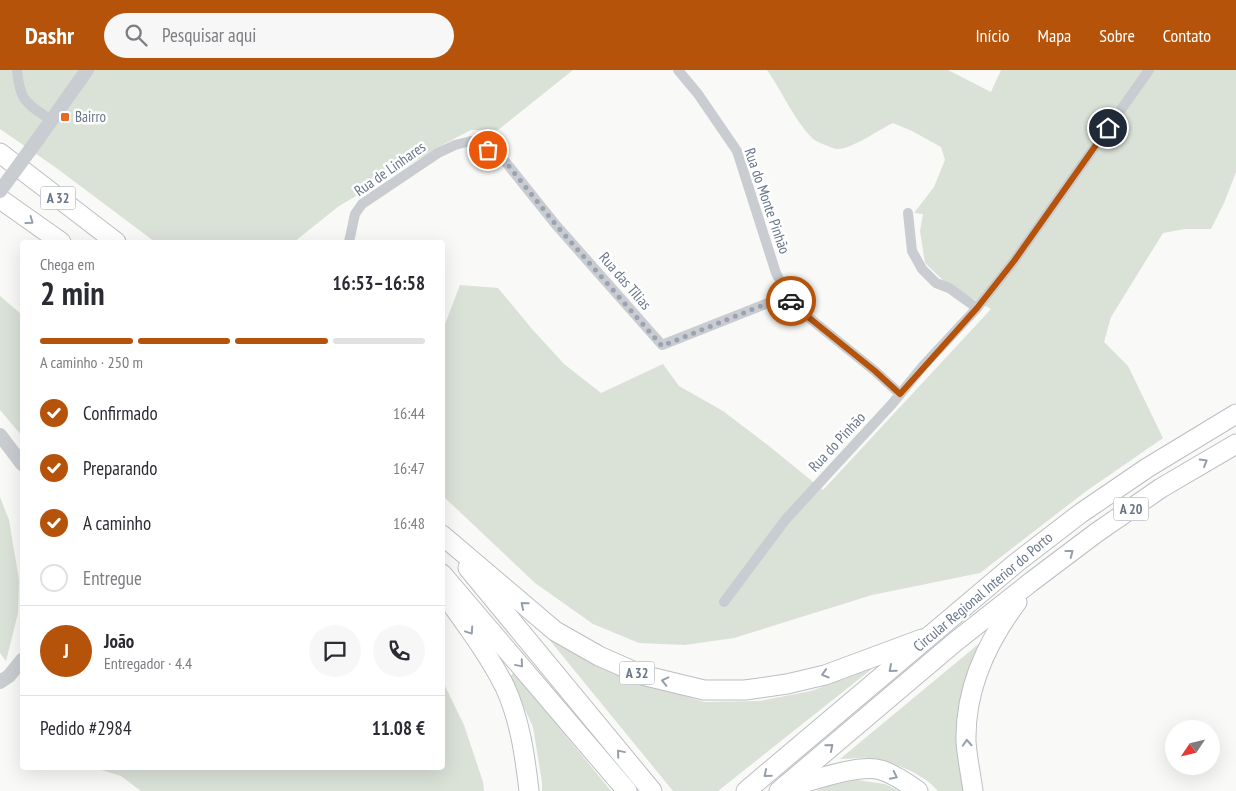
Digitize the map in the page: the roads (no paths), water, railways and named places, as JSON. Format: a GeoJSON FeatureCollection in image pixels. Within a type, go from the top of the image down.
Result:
{"type":"FeatureCollection","features":[{"type":"Feature","properties":{"kind":"highway","name":"A 32"},"geometry":{"type":"LineString","coordinates":[[0,153],[113,240]]}},
{"type":"Feature","properties":{"kind":"highway","name":"A 32"},"geometry":{"type":"LineString","coordinates":[[0,199],[58,240]]}},
{"type":"Feature","properties":{"kind":"highway","name":"Circular Regional Interior do Porto"},"geometry":{"type":"LineString","coordinates":[[746,791],[893,669],[1016,563],[1081,512],[1147,468],[1236,414]]}},
{"type":"Feature","properties":{"kind":"highway","name":"Circular Regional Interior do Porto"},"geometry":{"type":"LineString","coordinates":[[779,791],[955,642],[1031,582],[1096,533],[1161,488],[1236,444]]}},
{"type":"Feature","properties":{"kind":"highway","name":"A 32"},"geometry":{"type":"LineString","coordinates":[[445,539],[555,631],[599,656],[642,675],[704,690],[744,690],[788,684],[826,675],[928,637]]}},
{"type":"Feature","properties":{"kind":"highway","name":"A 32"},"geometry":{"type":"LineString","coordinates":[[445,541],[652,791]]}},
{"type":"Feature","properties":{"kind":"highway"},"geometry":{"type":"LineString","coordinates":[[445,578],[627,791]]}},
{"type":"Feature","properties":{"kind":"highway"},"geometry":{"type":"LineString","coordinates":[[973,791],[966,742],[967,713],[973,684],[1000,624],[1031,582]]}},
{"type":"Feature","properties":{"kind":"highway"},"geometry":{"type":"LineString","coordinates":[[445,595],[490,661],[505,688],[517,719],[525,756],[529,791]]}},
{"type":"Feature","properties":{"kind":"highway"},"geometry":{"type":"LineString","coordinates":[[779,791],[848,770],[879,769],[918,791]]}},
{"type":"Feature","properties":{"kind":"street"},"geometry":{"type":"LineString","coordinates":[[17,70],[19,90],[24,100],[51,120]]}},
{"type":"Feature","properties":{"kind":"street"},"geometry":{"type":"LineString","coordinates":[[0,191],[87,70]]}},
{"type":"Feature","properties":{"kind":"street","name":"Rua do Monte Pinhão"},"geometry":{"type":"LineString","coordinates":[[678,70],[698,94],[737,152],[776,273],[792,304],[875,371],[900,394]]}},
{"type":"Feature","properties":{"kind":"street","name":"Rua do Pinhão"},"geometry":{"type":"LineString","coordinates":[[724,602],[786,519],[977,308],[1014,261],[1149,70]]}},
{"type":"Feature","properties":{"kind":"street","name":"Rua das Tílias"},"geometry":{"type":"LineString","coordinates":[[471,140],[504,160],[556,225],[662,346],[788,295]]}},
{"type":"Feature","properties":{"kind":"street","name":"Rua de Linhares"},"geometry":{"type":"LineString","coordinates":[[349,240],[355,214],[362,204],[438,154],[455,145],[471,140]]}},
{"type":"Feature","properties":{"kind":"street"},"geometry":{"type":"LineString","coordinates":[[908,213],[912,251],[922,269],[936,283],[949,288],[977,308]]}},
{"type":"Feature","properties":{"kind":"street"},"geometry":{"type":"LineString","coordinates":[[0,435],[20,461]]}},
{"type":"Feature","properties":{"kind":"street"},"geometry":{"type":"LineString","coordinates":[[0,682],[9,676],[20,662]]}},
{"type":"Feature","properties":{"kind":"place","name":"Bairro"},"geometry":{"type":"Point","coordinates":[65,117]}}]}
